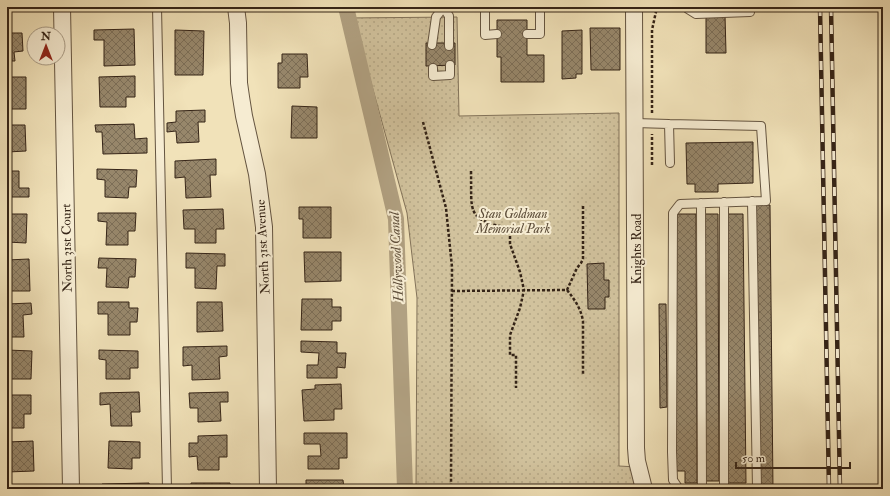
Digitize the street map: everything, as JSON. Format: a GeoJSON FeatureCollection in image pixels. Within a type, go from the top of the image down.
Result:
{"type":"FeatureCollection","features":[{"type":"Feature","properties":{"kind":"street","name":"North 31st Court"},"geometry":{"type":"LineString","coordinates":[[62,7],[71,489]]}},
{"type":"Feature","properties":{"kind":"street","name":"North 31st Avenue"},"geometry":{"type":"LineString","coordinates":[[236,7],[238,23],[239,83],[244,116],[257,174],[264,227],[268,489]]}},
{"type":"Feature","properties":{"kind":"street","name":"Knights Road"},"geometry":{"type":"LineString","coordinates":[[634,7],[636,461],[644,489]]}},
{"type":"Feature","properties":{"kind":"lane"},"geometry":{"type":"LineString","coordinates":[[157,7],[167,489]]}},
{"type":"Feature","properties":{"kind":"lane"},"geometry":{"type":"LineString","coordinates":[[485,7],[485,34],[498,34]]}},
{"type":"Feature","properties":{"kind":"lane"},"geometry":{"type":"LineString","coordinates":[[527,34],[540,34],[540,7]]}},
{"type":"Feature","properties":{"kind":"lane"},"geometry":{"type":"LineString","coordinates":[[687,7],[696,14],[750,12],[750,7]]}},
{"type":"Feature","properties":{"kind":"lane"},"geometry":{"type":"LineString","coordinates":[[432,45],[436,17],[443,8],[449,16],[449,46]]}},
{"type":"Feature","properties":{"kind":"lane"},"geometry":{"type":"LineString","coordinates":[[432,68],[433,76],[450,75],[450,65]]}},
{"type":"Feature","properties":{"kind":"lane"},"geometry":{"type":"LineString","coordinates":[[635,123],[761,126],[766,201],[680,204],[673,213],[672,452],[673,480],[679,489]]}},
{"type":"Feature","properties":{"kind":"lane"},"geometry":{"type":"LineString","coordinates":[[669,124],[670,163]]}},
{"type":"Feature","properties":{"kind":"lane"},"geometry":{"type":"LineString","coordinates":[[752,201],[757,489]]}},
{"type":"Feature","properties":{"kind":"lane"},"geometry":{"type":"LineString","coordinates":[[724,202],[724,489]]}},
{"type":"Feature","properties":{"kind":"lane"},"geometry":{"type":"LineString","coordinates":[[701,203],[702,489]]}},
{"type":"Feature","properties":{"kind":"path"},"geometry":{"type":"LineString","coordinates":[[423,122],[446,208],[452,267],[451,489]]}},
{"type":"Feature","properties":{"kind":"path"},"geometry":{"type":"LineString","coordinates":[[471,171],[472,210],[476,216],[486,223],[510,228],[510,244],[520,272],[524,290],[520,308],[510,336],[510,355],[516,355],[516,388]]}},
{"type":"Feature","properties":{"kind":"path"},"geometry":{"type":"LineString","coordinates":[[568,290],[577,268],[583,259],[583,206]]}},
{"type":"Feature","properties":{"kind":"path"},"geometry":{"type":"LineString","coordinates":[[452,291],[568,290]]}},
{"type":"Feature","properties":{"kind":"path"},"geometry":{"type":"LineString","coordinates":[[568,290],[577,303],[583,321],[583,374]]}},
{"type":"Feature","properties":{"kind":"green space","name":"Stan Goldman Memorial Park"},"geometry":{"type":"Polygon","coordinates":[[[457,17],[459,116],[619,113],[619,466],[637,467],[637,489],[416,489],[417,298],[407,213],[369,75],[350,35],[346,18],[457,17]]]}},
{"type":"Feature","properties":{"kind":"building"},"geometry":{"type":"Polygon","coordinates":[[[706,15],[725,15],[726,53],[706,53],[706,15]]]}},
{"type":"Feature","properties":{"kind":"building"},"geometry":{"type":"Polygon","coordinates":[[[497,20],[527,20],[527,55],[544,55],[544,82],[501,82],[501,57],[497,57],[497,20]]]}},
{"type":"Feature","properties":{"kind":"building"},"geometry":{"type":"Polygon","coordinates":[[[590,28],[620,28],[620,70],[591,70],[590,28]]]}},
{"type":"Feature","properties":{"kind":"building"},"geometry":{"type":"Polygon","coordinates":[[[134,29],[135,65],[104,66],[104,40],[94,40],[94,30],[134,29]]]}},
{"type":"Feature","properties":{"kind":"building"},"geometry":{"type":"Polygon","coordinates":[[[175,30],[204,31],[203,75],[175,75],[175,30]]]}},
{"type":"Feature","properties":{"kind":"building"},"geometry":{"type":"Polygon","coordinates":[[[582,30],[582,74],[576,74],[576,78],[562,79],[562,31],[582,30]]]}},
{"type":"Feature","properties":{"kind":"building"},"geometry":{"type":"Polygon","coordinates":[[[7,33],[22,33],[23,51],[14,52],[15,61],[7,61],[7,33]]]}},
{"type":"Feature","properties":{"kind":"building"},"geometry":{"type":"Polygon","coordinates":[[[426,43],[455,43],[455,65],[426,66],[426,43]]]}},
{"type":"Feature","properties":{"kind":"building"},"geometry":{"type":"Polygon","coordinates":[[[282,54],[307,54],[308,77],[300,77],[300,88],[278,88],[278,63],[282,63],[282,54]]]}},
{"type":"Feature","properties":{"kind":"building"},"geometry":{"type":"Polygon","coordinates":[[[135,76],[135,97],[126,97],[126,107],[100,107],[99,77],[135,76]]]}},
{"type":"Feature","properties":{"kind":"building"},"geometry":{"type":"Polygon","coordinates":[[[7,77],[26,77],[26,109],[7,109],[7,77]]]}},
{"type":"Feature","properties":{"kind":"building"},"geometry":{"type":"Polygon","coordinates":[[[292,106],[317,107],[317,138],[291,138],[292,106]]]}},
{"type":"Feature","properties":{"kind":"building"},"geometry":{"type":"Polygon","coordinates":[[[205,110],[205,122],[198,122],[199,142],[177,143],[176,131],[167,132],[167,123],[176,122],[176,111],[205,110]]]}},
{"type":"Feature","properties":{"kind":"building"},"geometry":{"type":"Polygon","coordinates":[[[134,124],[135,139],[147,138],[147,153],[103,154],[102,132],[96,132],[95,125],[134,124]]]}},
{"type":"Feature","properties":{"kind":"building"},"geometry":{"type":"Polygon","coordinates":[[[7,125],[25,125],[26,151],[7,152],[7,125]]]}},
{"type":"Feature","properties":{"kind":"building"},"geometry":{"type":"Polygon","coordinates":[[[753,142],[753,183],[718,184],[718,192],[695,192],[695,184],[687,184],[686,143],[753,142]]]}},
{"type":"Feature","properties":{"kind":"building"},"geometry":{"type":"Polygon","coordinates":[[[216,159],[216,175],[210,175],[211,197],[186,198],[185,177],[175,178],[175,161],[216,159]]]}},
{"type":"Feature","properties":{"kind":"building"},"geometry":{"type":"Polygon","coordinates":[[[97,169],[137,170],[136,187],[129,187],[128,198],[105,197],[105,180],[97,179],[97,169]]]}},
{"type":"Feature","properties":{"kind":"building"},"geometry":{"type":"Polygon","coordinates":[[[7,171],[19,171],[19,188],[29,188],[29,197],[7,197],[7,171]]]}},
{"type":"Feature","properties":{"kind":"building"},"geometry":{"type":"Polygon","coordinates":[[[755,205],[770,205],[773,489],[758,489],[755,205]]]}},
{"type":"Feature","properties":{"kind":"building"},"geometry":{"type":"Polygon","coordinates":[[[299,207],[331,207],[331,238],[303,238],[303,219],[299,219],[299,207]]]}},
{"type":"Feature","properties":{"kind":"building"},"geometry":{"type":"Polygon","coordinates":[[[223,209],[224,229],[216,229],[216,243],[195,243],[195,229],[184,229],[183,210],[223,209]]]}},
{"type":"Feature","properties":{"kind":"building"},"geometry":{"type":"Polygon","coordinates":[[[98,213],[136,213],[135,231],[128,231],[128,245],[106,245],[107,222],[98,221],[98,213]]]}},
{"type":"Feature","properties":{"kind":"building"},"geometry":{"type":"Polygon","coordinates":[[[7,214],[27,214],[26,243],[7,242],[7,214]]]}},
{"type":"Feature","properties":{"kind":"building"},"geometry":{"type":"Polygon","coordinates":[[[674,214],[696,214],[697,483],[685,483],[685,471],[675,471],[674,214]]]}},
{"type":"Feature","properties":{"kind":"building"},"geometry":{"type":"Polygon","coordinates":[[[703,214],[718,214],[719,481],[704,481],[703,214]]]}},
{"type":"Feature","properties":{"kind":"building"},"geometry":{"type":"Polygon","coordinates":[[[725,214],[743,214],[746,483],[727,483],[725,214]]]}},
{"type":"Feature","properties":{"kind":"building"},"geometry":{"type":"Polygon","coordinates":[[[304,252],[341,252],[341,281],[305,282],[304,252]]]}},
{"type":"Feature","properties":{"kind":"building"},"geometry":{"type":"Polygon","coordinates":[[[186,253],[225,254],[225,266],[217,266],[216,289],[195,288],[195,268],[186,268],[186,253]]]}},
{"type":"Feature","properties":{"kind":"building"},"geometry":{"type":"Polygon","coordinates":[[[99,258],[136,259],[135,277],[129,277],[128,288],[106,287],[107,268],[98,268],[99,258]]]}},
{"type":"Feature","properties":{"kind":"building"},"geometry":{"type":"Polygon","coordinates":[[[29,259],[30,291],[7,291],[7,260],[29,259]]]}},
{"type":"Feature","properties":{"kind":"building"},"geometry":{"type":"Polygon","coordinates":[[[604,263],[604,280],[609,280],[609,297],[605,297],[605,309],[588,309],[587,264],[604,263]]]}},
{"type":"Feature","properties":{"kind":"building"},"geometry":{"type":"Polygon","coordinates":[[[302,299],[332,299],[332,307],[341,307],[341,321],[332,321],[332,330],[301,330],[302,299]]]}},
{"type":"Feature","properties":{"kind":"building"},"geometry":{"type":"Polygon","coordinates":[[[98,302],[129,302],[129,308],[138,308],[137,322],[130,322],[130,335],[108,335],[108,314],[98,314],[98,302]]]}},
{"type":"Feature","properties":{"kind":"building"},"geometry":{"type":"Polygon","coordinates":[[[197,302],[222,302],[223,331],[197,332],[197,302]]]}},
{"type":"Feature","properties":{"kind":"building"},"geometry":{"type":"Polygon","coordinates":[[[31,303],[32,314],[23,315],[24,337],[7,337],[7,304],[31,303]]]}},
{"type":"Feature","properties":{"kind":"building"},"geometry":{"type":"Polygon","coordinates":[[[659,304],[666,304],[667,407],[660,408],[659,304]]]}},
{"type":"Feature","properties":{"kind":"building"},"geometry":{"type":"Polygon","coordinates":[[[301,341],[337,342],[337,353],[346,353],[345,368],[337,367],[337,378],[307,378],[307,365],[318,365],[319,353],[301,352],[301,341]]]}},
{"type":"Feature","properties":{"kind":"building"},"geometry":{"type":"Polygon","coordinates":[[[227,346],[227,356],[219,357],[220,379],[192,380],[192,365],[183,366],[183,347],[227,346]]]}},
{"type":"Feature","properties":{"kind":"building"},"geometry":{"type":"Polygon","coordinates":[[[7,350],[32,351],[31,379],[7,379],[7,350]]]}},
{"type":"Feature","properties":{"kind":"building"},"geometry":{"type":"Polygon","coordinates":[[[99,350],[138,351],[138,368],[130,368],[130,379],[106,379],[106,360],[99,359],[99,350]]]}},
{"type":"Feature","properties":{"kind":"building"},"geometry":{"type":"Polygon","coordinates":[[[341,384],[342,409],[334,409],[334,420],[304,421],[302,390],[315,389],[315,385],[341,384]]]}},
{"type":"Feature","properties":{"kind":"building"},"geometry":{"type":"Polygon","coordinates":[[[139,392],[140,412],[131,412],[132,426],[111,426],[110,404],[100,405],[100,393],[139,392]]]}},
{"type":"Feature","properties":{"kind":"building"},"geometry":{"type":"Polygon","coordinates":[[[228,392],[228,402],[220,402],[221,421],[198,422],[198,408],[190,408],[189,393],[228,392]]]}},
{"type":"Feature","properties":{"kind":"building"},"geometry":{"type":"Polygon","coordinates":[[[7,395],[31,395],[31,414],[24,414],[24,428],[7,428],[7,395]]]}},
{"type":"Feature","properties":{"kind":"building"},"geometry":{"type":"Polygon","coordinates":[[[304,433],[347,433],[347,458],[339,458],[339,469],[308,469],[308,456],[321,456],[320,444],[304,444],[304,433]]]}},
{"type":"Feature","properties":{"kind":"building"},"geometry":{"type":"Polygon","coordinates":[[[227,435],[227,457],[219,457],[219,470],[198,470],[197,456],[189,457],[189,443],[198,443],[198,436],[227,435]]]}},
{"type":"Feature","properties":{"kind":"building"},"geometry":{"type":"Polygon","coordinates":[[[33,441],[34,471],[7,472],[7,442],[33,441]]]}},
{"type":"Feature","properties":{"kind":"building"},"geometry":{"type":"Polygon","coordinates":[[[109,441],[140,442],[140,458],[132,458],[132,469],[108,468],[109,441]]]}},
{"type":"Feature","properties":{"kind":"building"},"geometry":{"type":"Polygon","coordinates":[[[306,480],[343,480],[344,489],[306,489],[306,480]]]}},
{"type":"Feature","properties":{"kind":"building"},"geometry":{"type":"Polygon","coordinates":[[[149,483],[150,489],[102,489],[102,484],[149,483]]]}},
{"type":"Feature","properties":{"kind":"building"},"geometry":{"type":"Polygon","coordinates":[[[191,483],[230,483],[230,489],[191,489],[191,483]]]}},
{"type":"Feature","properties":{"kind":"building"},"geometry":{"type":"Polygon","coordinates":[[[7,487],[33,487],[33,489],[7,489],[7,487]]]}},
{"type":"Feature","properties":{"kind":"waterway","name":"Hollywood Canal"},"geometry":{"type":"LineString","coordinates":[[346,7],[396,219],[405,489]]}},
{"type":"Feature","properties":{"kind":"railway"},"geometry":{"type":"LineString","coordinates":[[820,7],[829,489]]}},
{"type":"Feature","properties":{"kind":"railway"},"geometry":{"type":"LineString","coordinates":[[831,7],[840,489]]}}]}
